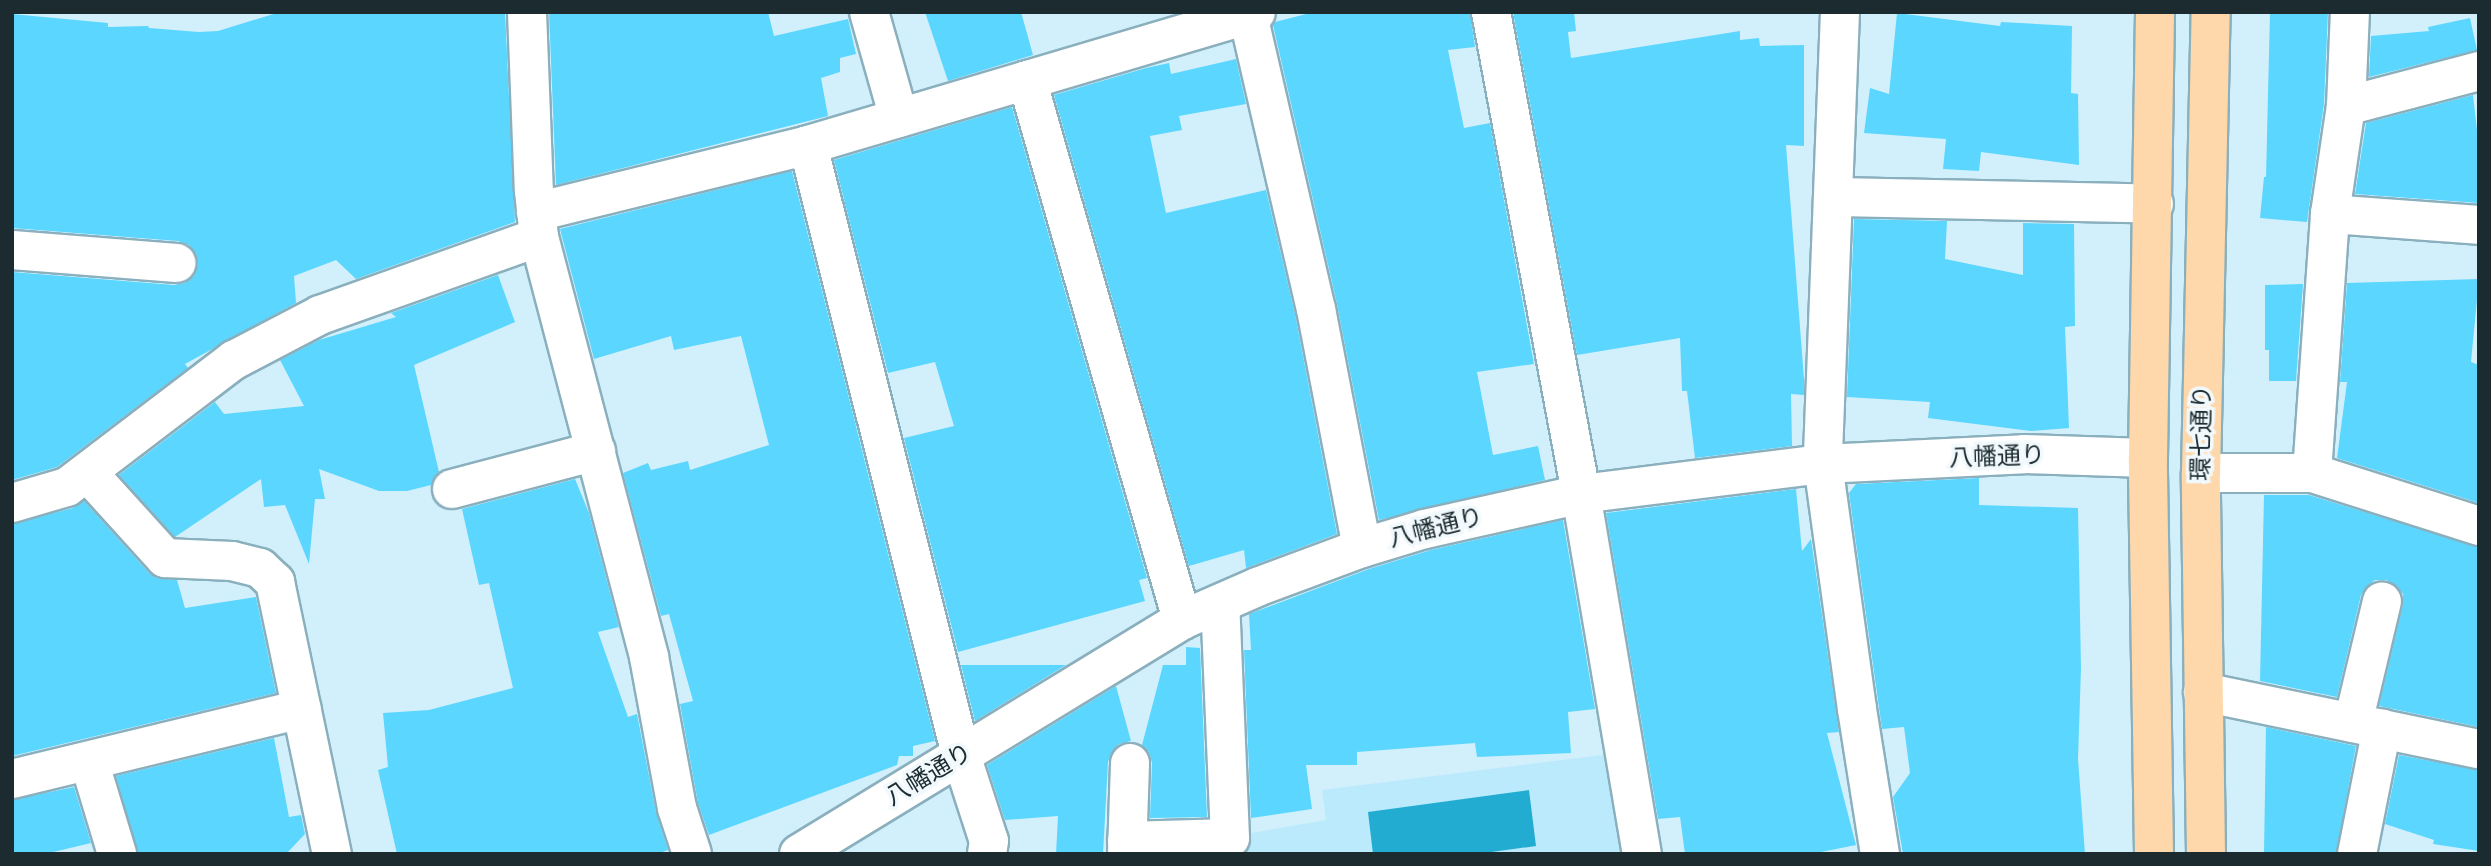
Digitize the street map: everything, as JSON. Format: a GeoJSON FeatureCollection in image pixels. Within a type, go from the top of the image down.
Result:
{"type":"FeatureCollection","features":[{"type":"Feature","properties":{"kind":"main road"},"geometry":{"type":"LineString","coordinates":[[2154,854],[2148,458],[2155,12]]}},
{"type":"Feature","properties":{"kind":"main road","name":"環七通り"},"geometry":{"type":"LineString","coordinates":[[2206,854],[2201,473],[2211,12]]}},
{"type":"Feature","properties":{"kind":"street"},"geometry":{"type":"LineString","coordinates":[[527,12],[538,224],[649,657],[677,808],[692,854]]}},
{"type":"Feature","properties":{"kind":"street"},"geometry":{"type":"LineString","coordinates":[[869,12],[899,118]]}},
{"type":"Feature","properties":{"kind":"street"},"geometry":{"type":"LineString","coordinates":[[1491,12],[1581,494],[1642,854]]}},
{"type":"Feature","properties":{"kind":"street"},"geometry":{"type":"LineString","coordinates":[[1840,12],[1824,464],[1857,709],[1880,854]]}},
{"type":"Feature","properties":{"kind":"street"},"geometry":{"type":"LineString","coordinates":[[2312,473],[2330,214],[2346,106],[2350,12]]}},
{"type":"Feature","properties":{"kind":"street"},"geometry":{"type":"LineString","coordinates":[[12,503],[67,487],[246,354],[320,315],[538,224],[1027,80],[1189,22],[1252,13],[1317,309],[1362,548]]}},
{"type":"Feature","properties":{"kind":"street"},"geometry":{"type":"LineString","coordinates":[[2346,106],[2479,71]]}},
{"type":"Feature","properties":{"kind":"street"},"geometry":{"type":"LineString","coordinates":[[1027,80],[1182,620]]}},
{"type":"Feature","properties":{"kind":"street"},"geometry":{"type":"LineString","coordinates":[[808,145],[961,755],[989,841],[987,854]]}},
{"type":"Feature","properties":{"kind":"street"},"geometry":{"type":"LineString","coordinates":[[1833,197],[2154,204]]}},
{"type":"Feature","properties":{"kind":"street"},"geometry":{"type":"LineString","coordinates":[[2330,214],[2479,225]]}},
{"type":"Feature","properties":{"kind":"street"},"geometry":{"type":"LineString","coordinates":[[12,250],[176,263]]}},
{"type":"Feature","properties":{"kind":"street"},"geometry":{"type":"LineString","coordinates":[[452,489],[596,451]]}},
{"type":"Feature","properties":{"kind":"street","name":"八幡通り"},"geometry":{"type":"LineString","coordinates":[[799,854],[1182,620],[1362,548],[1425,529],[1581,494],[1824,464],[2024,454],[2148,458]]}},
{"type":"Feature","properties":{"kind":"street"},"geometry":{"type":"LineString","coordinates":[[88,473],[165,558],[232,561],[260,568],[275,582],[332,854]]}},
{"type":"Feature","properties":{"kind":"street"},"geometry":{"type":"LineString","coordinates":[[2201,473],[2312,473],[2479,526]]}},
{"type":"Feature","properties":{"kind":"street"},"geometry":{"type":"LineString","coordinates":[[2357,854],[2367,726],[2382,601]]}},
{"type":"Feature","properties":{"kind":"street"},"geometry":{"type":"LineString","coordinates":[[1130,763],[1127,847],[1230,838],[1220,604]]}},
{"type":"Feature","properties":{"kind":"street"},"geometry":{"type":"LineString","coordinates":[[2203,692],[2479,749]]}},
{"type":"Feature","properties":{"kind":"street"},"geometry":{"type":"LineString","coordinates":[[12,779],[302,709]]}},
{"type":"Feature","properties":{"kind":"street"},"geometry":{"type":"LineString","coordinates":[[89,761],[117,854]]}},
{"type":"Feature","properties":{"kind":"shaded area"},"geometry":{"type":"Polygon","coordinates":[[[1610,754],[1626,854],[1236,854],[1234,836],[1326,820],[1322,790],[1610,754]]]}},
{"type":"Feature","properties":{"kind":"water"},"geometry":{"type":"Polygon","coordinates":[[[1529,790],[1536,846],[1477,854],[1373,854],[1368,812],[1529,790]]]}},
{"type":"Feature","properties":{"kind":"building"},"geometry":{"type":"Polygon","coordinates":[[[280,12],[505,12],[515,222],[356,279],[336,260],[294,276],[296,303],[185,364],[188,368],[57,467],[12,480],[12,272],[174,285],[185,283],[194,276],[198,264],[196,254],[189,245],[178,241],[12,228],[12,14],[108,23],[108,27],[148,26],[199,32],[218,31],[280,12]]]}},
{"type":"Feature","properties":{"kind":"building"},"geometry":{"type":"Polygon","coordinates":[[[549,12],[768,12],[774,36],[848,19],[856,54],[840,58],[840,72],[821,78],[828,116],[556,185],[549,12]]]}},
{"type":"Feature","properties":{"kind":"building"},"geometry":{"type":"Polygon","coordinates":[[[925,12],[1021,12],[1033,55],[948,81],[925,12]]]}},
{"type":"Feature","properties":{"kind":"building"},"geometry":{"type":"Polygon","coordinates":[[[1314,12],[1470,12],[1475,47],[1448,50],[1464,128],[1490,123],[1534,364],[1477,372],[1493,455],[1538,446],[1545,480],[1379,520],[1337,304],[1273,25],[1275,22],[1314,12]]]}},
{"type":"Feature","properties":{"kind":"building"},"geometry":{"type":"Polygon","coordinates":[[[1513,12],[1574,12],[1576,31],[1568,32],[1571,58],[1740,31],[1740,40],[1759,38],[1760,46],[1804,45],[1804,146],[1786,145],[1804,379],[1804,395],[1791,394],[1792,446],[1695,458],[1687,391],[1682,391],[1680,338],[1577,355],[1513,12]]]}},
{"type":"Feature","properties":{"kind":"building"},"geometry":{"type":"Polygon","coordinates":[[[2270,12],[2328,12],[2324,104],[2307,222],[2260,218],[2266,177],[2270,12]]]}},
{"type":"Feature","properties":{"kind":"building"},"geometry":{"type":"Polygon","coordinates":[[[1897,13],[2000,26],[2001,22],[2072,26],[2071,93],[2078,94],[2079,165],[1981,152],[1979,171],[1943,169],[1946,139],[1864,133],[1870,88],[1889,94],[1897,13]]]}},
{"type":"Feature","properties":{"kind":"building"},"geometry":{"type":"Polygon","coordinates":[[[2470,18],[2477,50],[2369,77],[2371,36],[2429,31],[2428,27],[2470,18]]]}},
{"type":"Feature","properties":{"kind":"building"},"geometry":{"type":"Polygon","coordinates":[[[1236,59],[1246,104],[1179,116],[1182,130],[1150,136],[1166,213],[1266,190],[1295,314],[1337,534],[1246,568],[1244,550],[1189,566],[1054,95],[1169,63],[1171,74],[1236,59]]]}},
{"type":"Feature","properties":{"kind":"building"},"geometry":{"type":"Polygon","coordinates":[[[2473,95],[2479,148],[2479,203],[2355,194],[2366,123],[2473,95]]]}},
{"type":"Feature","properties":{"kind":"building"},"geometry":{"type":"Polygon","coordinates":[[[1012,107],[1147,578],[1139,580],[1145,601],[958,652],[904,438],[954,426],[935,362],[888,373],[834,160],[1012,107]]]}},
{"type":"Feature","properties":{"kind":"building"},"geometry":{"type":"Polygon","coordinates":[[[792,171],[935,741],[913,746],[913,756],[899,756],[897,765],[709,835],[698,803],[680,704],[693,701],[669,614],[661,616],[623,473],[648,463],[651,470],[688,461],[690,470],[769,445],[741,336],[674,350],[671,336],[594,359],[560,229],[792,171]]]}},
{"type":"Feature","properties":{"kind":"building"},"geometry":{"type":"Polygon","coordinates":[[[1854,219],[1947,221],[1945,259],[2023,275],[2023,223],[2074,224],[2075,326],[2065,327],[2069,428],[2031,431],[1928,418],[1930,402],[1847,397],[1854,219]]]}},
{"type":"Feature","properties":{"kind":"building"},"geometry":{"type":"Polygon","coordinates":[[[498,275],[515,322],[414,365],[439,472],[431,485],[407,491],[379,491],[319,469],[325,499],[315,499],[309,564],[285,505],[264,507],[261,479],[175,537],[119,475],[215,402],[224,414],[304,406],[280,360],[319,340],[396,317],[391,313],[498,275]]]}},
{"type":"Feature","properties":{"kind":"building"},"geometry":{"type":"Polygon","coordinates":[[[2479,279],[2471,362],[2479,365],[2479,503],[2337,458],[2347,382],[2340,382],[2347,283],[2479,279]]]}},
{"type":"Feature","properties":{"kind":"building"},"geometry":{"type":"Polygon","coordinates":[[[2303,284],[2296,381],[2269,381],[2269,350],[2265,350],[2265,285],[2303,284]]]}},
{"type":"Feature","properties":{"kind":"building"},"geometry":{"type":"Polygon","coordinates":[[[1979,478],[1979,505],[2078,508],[2081,668],[2078,759],[2085,854],[1903,854],[1893,797],[1910,773],[1904,727],[1882,729],[1849,493],[1856,484],[1979,478]]]}},
{"type":"Feature","properties":{"kind":"building"},"geometry":{"type":"Polygon","coordinates":[[[575,479],[589,513],[619,627],[598,632],[628,717],[637,714],[656,812],[668,850],[657,854],[397,854],[378,770],[388,767],[383,713],[429,710],[513,688],[489,583],[479,585],[462,509],[575,479]]]}},
{"type":"Feature","properties":{"kind":"building"},"geometry":{"type":"Polygon","coordinates":[[[1796,489],[1802,551],[1811,539],[1839,732],[1827,733],[1856,845],[1811,854],[1685,854],[1680,817],[1658,819],[1606,513],[1796,489]]]}},
{"type":"Feature","properties":{"kind":"building"},"geometry":{"type":"Polygon","coordinates":[[[2264,495],[2309,495],[2479,547],[2479,727],[2379,706],[2403,605],[2403,594],[2397,586],[2386,580],[2375,580],[2361,595],[2337,697],[2260,681],[2264,495]]]}},
{"type":"Feature","properties":{"kind":"building"},"geometry":{"type":"Polygon","coordinates":[[[84,501],[149,573],[156,578],[177,580],[185,608],[256,597],[276,693],[12,756],[12,524],[73,508],[84,501]]]}},
{"type":"Feature","properties":{"kind":"building"},"geometry":{"type":"Polygon","coordinates":[[[1563,520],[1595,709],[1568,712],[1571,753],[1477,757],[1475,743],[1357,752],[1357,765],[1306,765],[1312,809],[1251,818],[1244,650],[1251,650],[1249,614],[1369,569],[1431,550],[1563,520]]]}},
{"type":"Feature","properties":{"kind":"building"},"geometry":{"type":"Polygon","coordinates":[[[1186,647],[1200,648],[1207,817],[1150,818],[1152,763],[1149,752],[1142,745],[1163,665],[1186,665],[1186,647]]]}},
{"type":"Feature","properties":{"kind":"building"},"geometry":{"type":"Polygon","coordinates":[[[961,665],[1066,665],[975,721],[961,665]]]}},
{"type":"Feature","properties":{"kind":"building"},"geometry":{"type":"Polygon","coordinates":[[[1116,686],[1131,741],[1119,744],[1112,751],[1108,762],[1103,854],[1056,854],[1058,816],[1005,820],[987,765],[1116,686]]]}},
{"type":"Feature","properties":{"kind":"building"},"geometry":{"type":"Polygon","coordinates":[[[2266,727],[2356,746],[2336,854],[2264,854],[2266,727]]]}},
{"type":"Feature","properties":{"kind":"building"},"geometry":{"type":"Polygon","coordinates":[[[274,738],[289,817],[301,815],[305,834],[286,854],[138,854],[116,776],[274,738]]]}},
{"type":"Feature","properties":{"kind":"building"},"geometry":{"type":"Polygon","coordinates":[[[2399,755],[2479,770],[2479,851],[2433,844],[2434,840],[2385,824],[2399,755]]]}},
{"type":"Feature","properties":{"kind":"building"},"geometry":{"type":"Polygon","coordinates":[[[74,787],[91,843],[45,854],[12,854],[12,800],[74,787]]]}}]}
